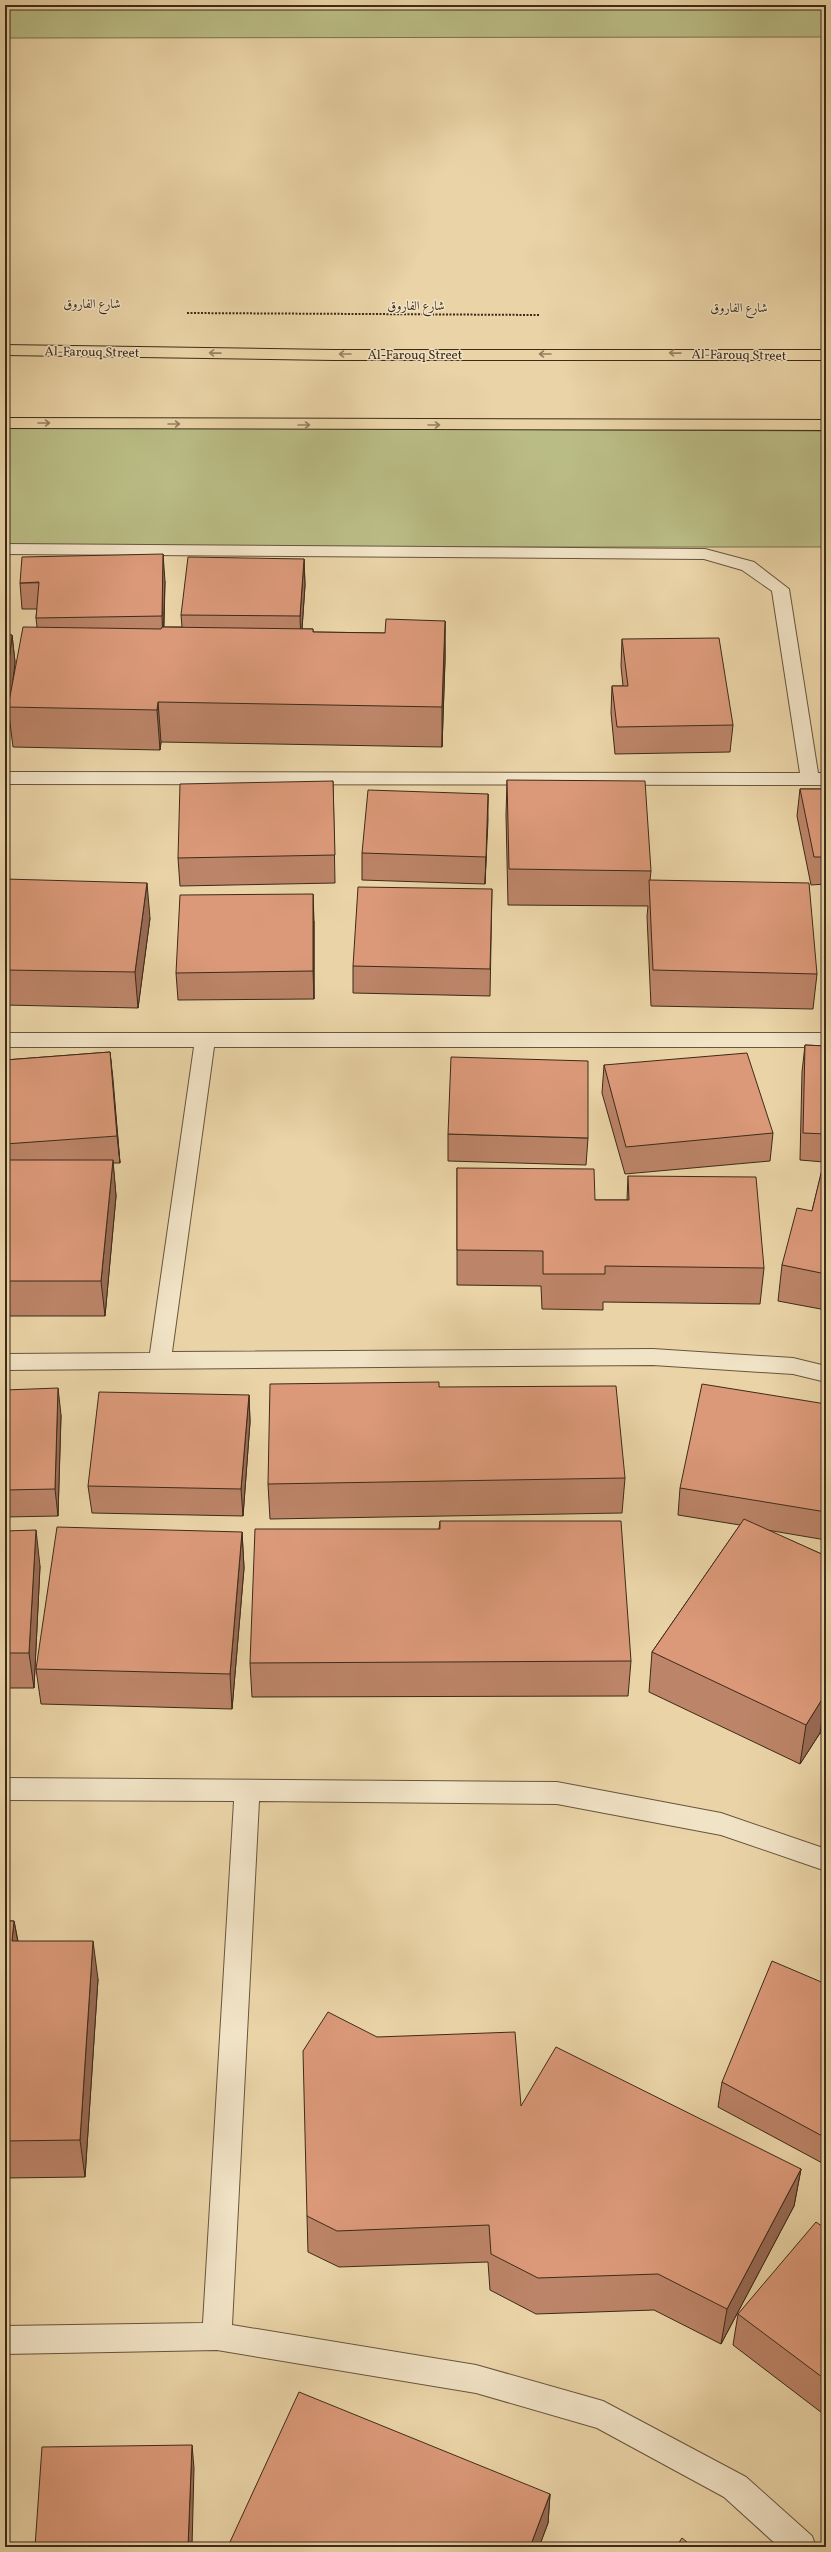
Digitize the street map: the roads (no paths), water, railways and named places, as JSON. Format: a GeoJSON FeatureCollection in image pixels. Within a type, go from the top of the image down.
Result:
{"type":"FeatureCollection","features":[{"type":"Feature","properties":{"kind":"main road","name":"Al-Farouq Street"},"geometry":{"type":"LineString","coordinates":[[5,350],[333,354],[647,353],[826,355]]}},
{"type":"Feature","properties":{"kind":"main road"},"geometry":{"type":"LineString","coordinates":[[5,423],[826,425]]}},
{"type":"Feature","properties":{"kind":"street"},"geometry":{"type":"LineString","coordinates":[[5,548],[705,554],[748,566],[780,589],[818,779],[5,778]]}},
{"type":"Feature","properties":{"kind":"street"},"geometry":{"type":"LineString","coordinates":[[5,1040],[826,1040]]}},
{"type":"Feature","properties":{"kind":"street"},"geometry":{"type":"LineString","coordinates":[[160,1360],[205,1041]]}},
{"type":"Feature","properties":{"kind":"street"},"geometry":{"type":"LineString","coordinates":[[5,1362],[653,1357],[793,1366],[826,1374]]}},
{"type":"Feature","properties":{"kind":"street"},"geometry":{"type":"LineString","coordinates":[[5,1789],[558,1794],[721,1824],[826,1860]]}},
{"type":"Feature","properties":{"kind":"street"},"geometry":{"type":"LineString","coordinates":[[218,2336],[247,1792]]}},
{"type":"Feature","properties":{"kind":"street"},"geometry":{"type":"LineString","coordinates":[[5,2340],[218,2336],[476,2378],[603,2415],[735,2487],[801,2547]]}}]}
